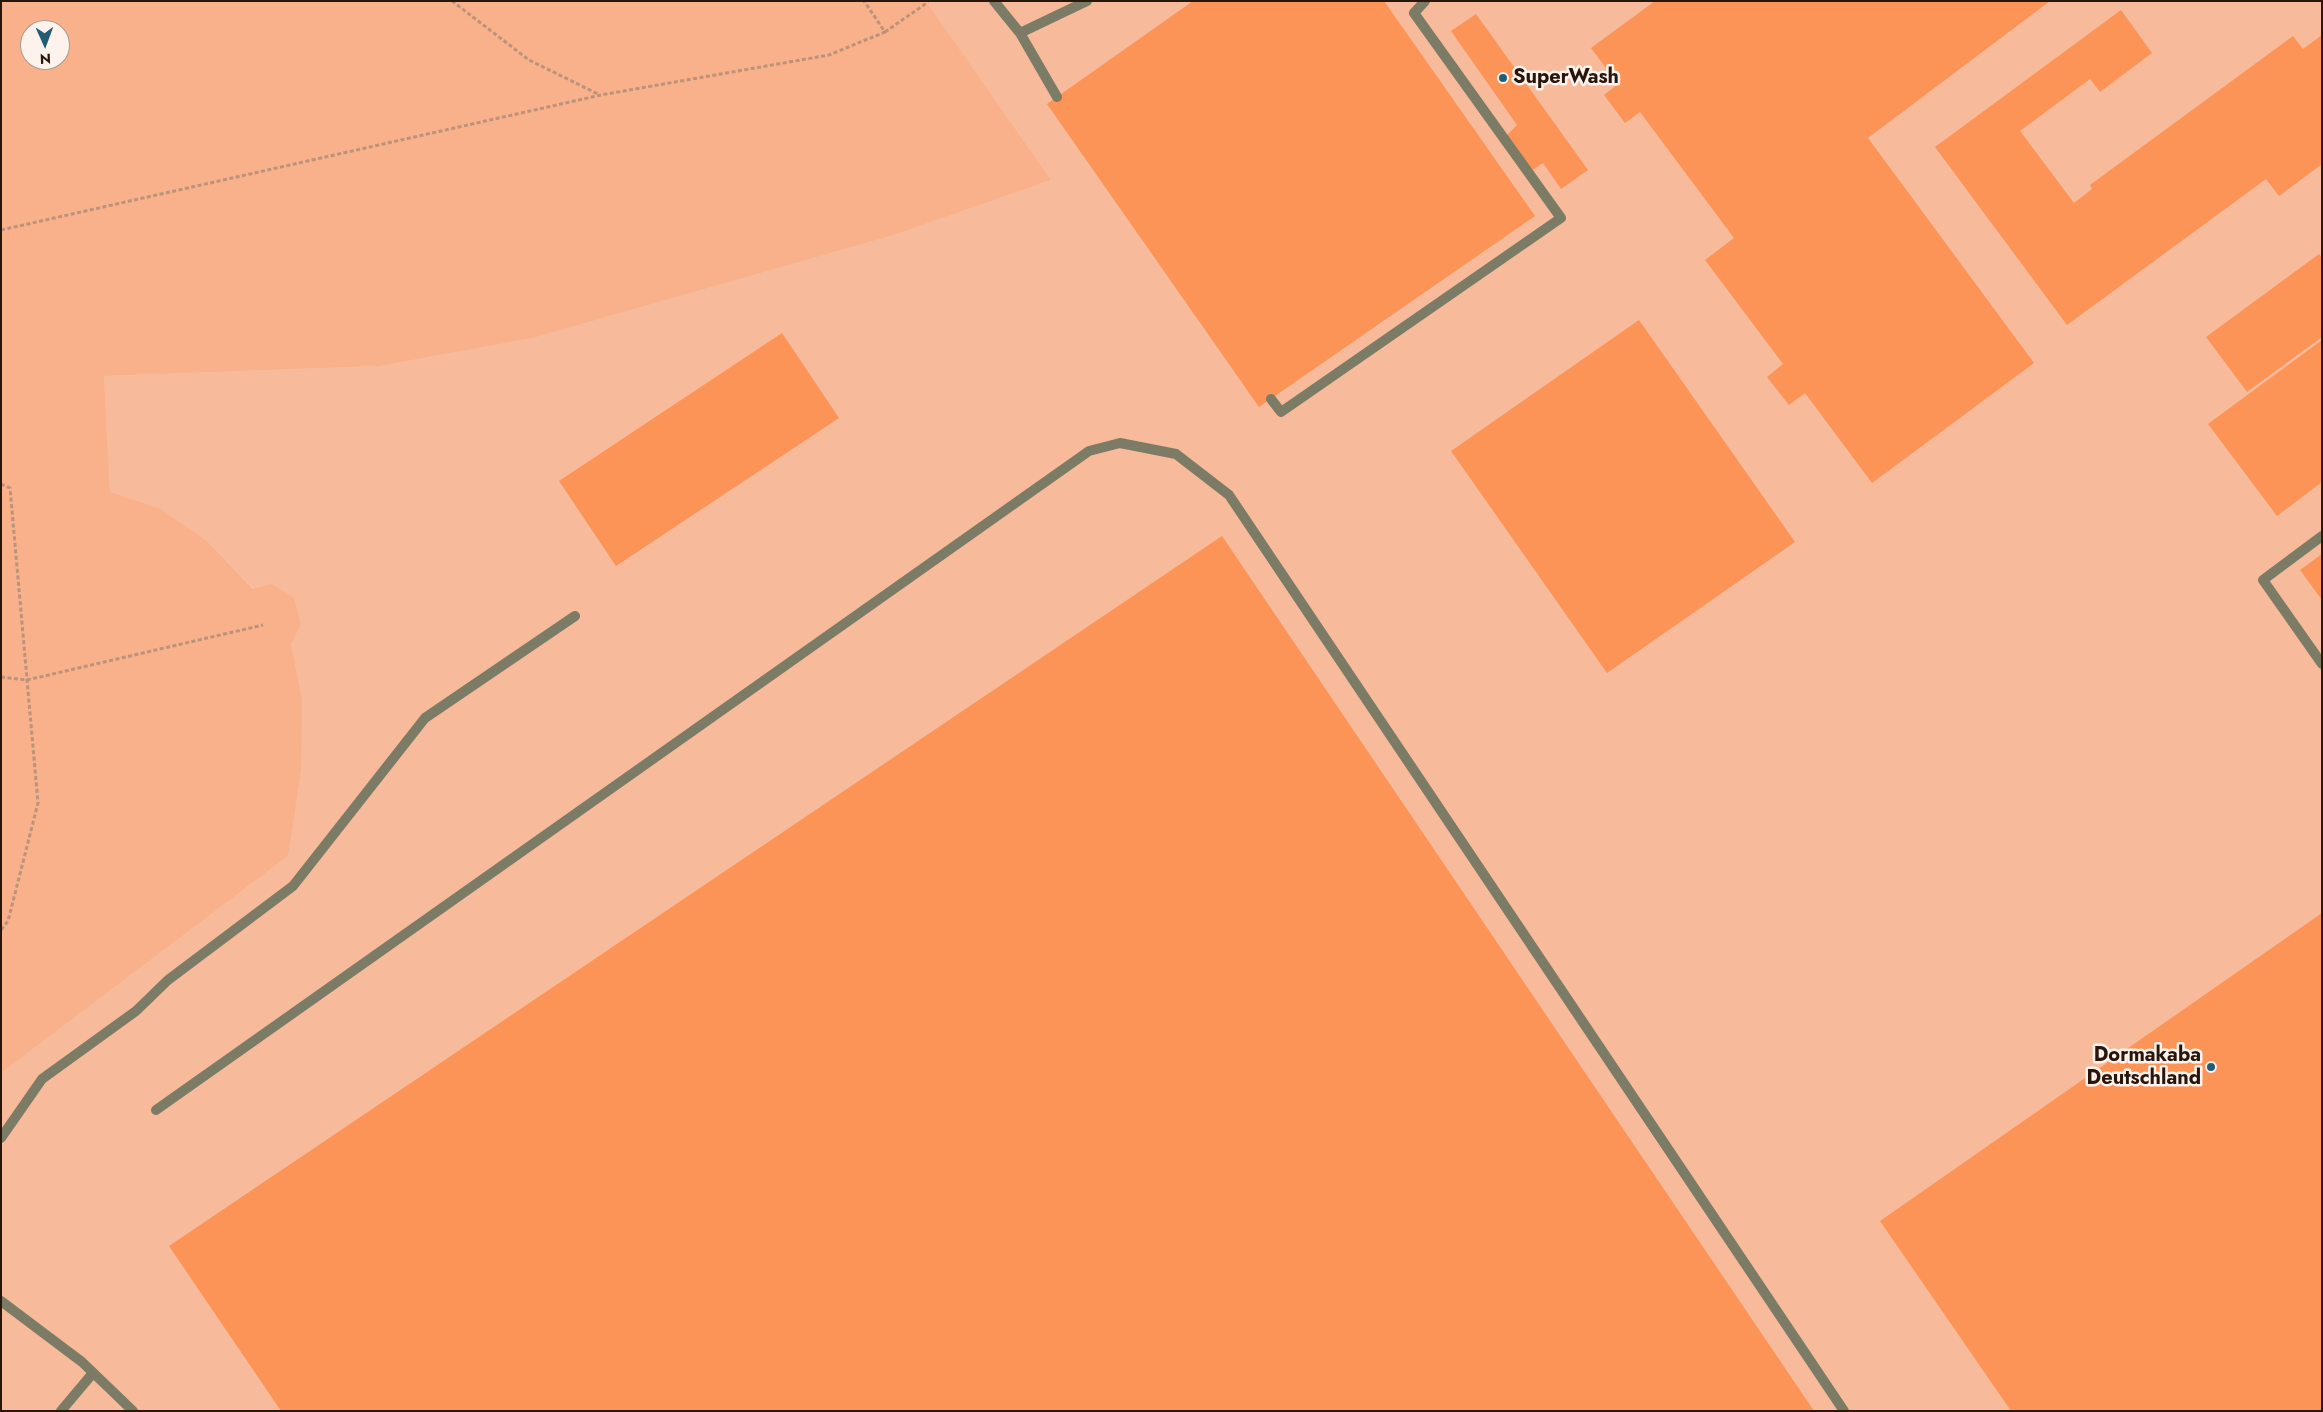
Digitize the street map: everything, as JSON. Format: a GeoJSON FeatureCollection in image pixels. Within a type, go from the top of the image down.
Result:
{"type":"FeatureCollection","features":[{"type":"Feature","properties":{"kind":"street"},"geometry":{"type":"LineString","coordinates":[[994,1],[1020,33],[1057,97]]}},
{"type":"Feature","properties":{"kind":"street"},"geometry":{"type":"LineString","coordinates":[[1020,33],[1087,1]]}},
{"type":"Feature","properties":{"kind":"street"},"geometry":{"type":"LineString","coordinates":[[1271,399],[1281,412],[1561,218],[1414,13],[1425,1]]}},
{"type":"Feature","properties":{"kind":"street"},"geometry":{"type":"LineString","coordinates":[[156,1110],[1089,451],[1120,443],[1176,454],[1229,495],[1844,1411]]}},
{"type":"Feature","properties":{"kind":"street"},"geometry":{"type":"LineString","coordinates":[[2322,536],[2263,580],[2322,664]]}},
{"type":"Feature","properties":{"kind":"street"},"geometry":{"type":"LineString","coordinates":[[1,1138],[42,1079],[136,1011],[168,980],[292,886],[425,718],[575,616]]}},
{"type":"Feature","properties":{"kind":"street"},"geometry":{"type":"LineString","coordinates":[[1,1301],[82,1362],[133,1411]]}},
{"type":"Feature","properties":{"kind":"street"},"geometry":{"type":"LineString","coordinates":[[61,1411],[93,1372]]}},
{"type":"Feature","properties":{"kind":"path"},"geometry":{"type":"LineString","coordinates":[[452,1],[529,60],[601,95]]}},
{"type":"Feature","properties":{"kind":"path"},"geometry":{"type":"LineString","coordinates":[[864,1],[885,32]]}},
{"type":"Feature","properties":{"kind":"path"},"geometry":{"type":"LineString","coordinates":[[1,230],[601,95],[829,55],[885,32],[928,2]]}},
{"type":"Feature","properties":{"kind":"path"},"geometry":{"type":"LineString","coordinates":[[1,484],[10,488]]}},
{"type":"Feature","properties":{"kind":"path"},"geometry":{"type":"LineString","coordinates":[[1,488],[10,488]]}},
{"type":"Feature","properties":{"kind":"path"},"geometry":{"type":"LineString","coordinates":[[1,930],[8,921],[38,802],[10,488]]}},
{"type":"Feature","properties":{"kind":"path"},"geometry":{"type":"LineString","coordinates":[[1,678],[27,680],[263,626]]}},
{"type":"Feature","properties":{"kind":"path"},"geometry":{"type":"LineString","coordinates":[[1,920],[8,921]]}},
{"type":"Feature","properties":{"kind":"shaded area"},"geometry":{"type":"Polygon","coordinates":[[[1,1],[926,1],[1051,180],[894,235],[533,338],[380,366],[104,376],[110,492],[161,509],[207,541],[253,589],[272,584],[294,598],[301,625],[291,644],[302,698],[301,770],[288,856],[1,1073],[1,1]]]}},
{"type":"Feature","properties":{"kind":"shaded area"},"geometry":{"type":"Polygon","coordinates":[[[926,1],[2322,1],[2322,1411],[1,1411],[1,1073],[288,856],[302,698],[291,644],[301,625],[254,589],[207,541],[161,509],[110,492],[104,376],[380,366],[533,338],[894,235],[1051,180],[926,1]]]}},
{"type":"Feature","properties":{"kind":"building"},"geometry":{"type":"Polygon","coordinates":[[[1193,1],[1384,1],[1535,216],[1259,407],[1047,104],[1193,1]]]}},
{"type":"Feature","properties":{"kind":"building"},"geometry":{"type":"Polygon","coordinates":[[[1655,1],[2050,1],[1868,138],[2034,363],[1872,483],[1805,393],[1789,405],[1767,377],[1783,364],[1705,260],[1734,238],[1640,112],[1625,123],[1604,95],[1618,84],[1591,48],[1655,1]]]}},
{"type":"Feature","properties":{"kind":"building"},"geometry":{"type":"Polygon","coordinates":[[[2121,10],[2152,53],[2100,92],[2090,79],[2020,131],[2074,203],[2092,189],[2090,185],[2293,36],[2303,49],[2322,35],[2322,164],[2279,196],[2266,179],[2067,325],[1935,147],[2121,10]]]}},
{"type":"Feature","properties":{"kind":"building","name":"SuperWash"},"geometry":{"type":"Polygon","coordinates":[[[1476,14],[1588,170],[1561,189],[1543,163],[1531,171],[1506,136],[1517,125],[1451,31],[1476,14]]]}},
{"type":"Feature","properties":{"kind":"building"},"geometry":{"type":"Polygon","coordinates":[[[2319,254],[2322,257],[2322,337],[2247,392],[2206,337],[2319,254]]]}},
{"type":"Feature","properties":{"kind":"building"},"geometry":{"type":"Polygon","coordinates":[[[1639,320],[1795,542],[1607,673],[1451,451],[1639,320]]]}},
{"type":"Feature","properties":{"kind":"building"},"geometry":{"type":"Polygon","coordinates":[[[782,333],[839,418],[616,566],[559,481],[782,333]]]}},
{"type":"Feature","properties":{"kind":"building"},"geometry":{"type":"Polygon","coordinates":[[[2322,340],[2322,482],[2277,516],[2208,424],[2322,340]]]}},
{"type":"Feature","properties":{"kind":"building"},"geometry":{"type":"Polygon","coordinates":[[[1222,536],[1814,1411],[281,1411],[169,1246],[1222,536]]]}},
{"type":"Feature","properties":{"kind":"building"},"geometry":{"type":"Polygon","coordinates":[[[2322,554],[2322,600],[2300,570],[2322,554]]]}},
{"type":"Feature","properties":{"kind":"building","name":"Dormakaba Deutschland"},"geometry":{"type":"Polygon","coordinates":[[[2322,913],[2322,1411],[2011,1411],[1880,1221],[2322,913]]]}},
{"type":"Feature","properties":{"kind":"place","name":"SuperWash"},"geometry":{"type":"Point","coordinates":[1503,78]}},
{"type":"Feature","properties":{"kind":"place","name":"Dormakaba Deutschland"},"geometry":{"type":"Point","coordinates":[2211,1067]}}]}
